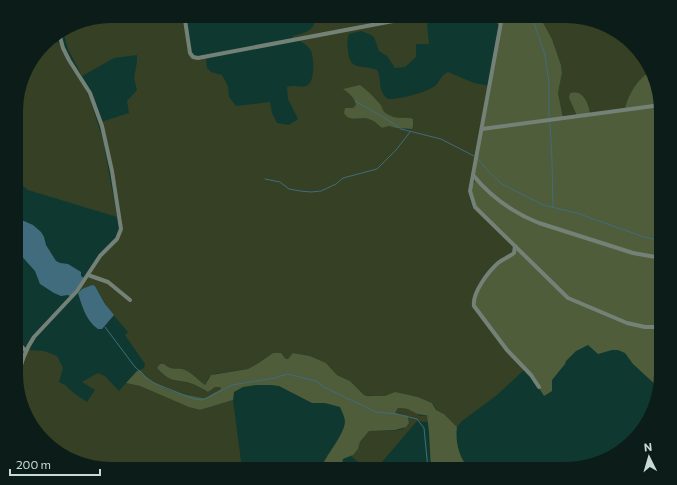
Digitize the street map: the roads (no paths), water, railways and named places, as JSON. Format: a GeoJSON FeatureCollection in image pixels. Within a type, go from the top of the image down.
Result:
{"type":"FeatureCollection","features":[{"type":"Feature","properties":{"kind":"street"},"geometry":{"type":"LineString","coordinates":[[185,23],[190,52],[193,57],[198,58],[383,23]]}},
{"type":"Feature","properties":{"kind":"street"},"geometry":{"type":"LineString","coordinates":[[501,23],[470,190],[475,207],[568,298],[627,323],[645,327],[654,327]]}},
{"type":"Feature","properties":{"kind":"street"},"geometry":{"type":"LineString","coordinates":[[23,357],[34,337],[68,301],[100,256],[118,239],[121,225],[112,171],[102,126],[90,93],[69,60],[61,39]]}},
{"type":"Feature","properties":{"kind":"street"},"geometry":{"type":"LineString","coordinates":[[482,129],[654,107]]}},
{"type":"Feature","properties":{"kind":"street"},"geometry":{"type":"LineString","coordinates":[[473,175],[493,195],[525,217],[539,223],[633,253],[654,257]]}},
{"type":"Feature","properties":{"kind":"street"},"geometry":{"type":"LineString","coordinates":[[515,246],[514,253],[493,268],[477,291],[474,306],[507,350],[532,375],[539,387]]}},
{"type":"Feature","properties":{"kind":"street"},"geometry":{"type":"LineString","coordinates":[[88,274],[108,282],[130,300]]}},
{"type":"Feature","properties":{"kind":"street"},"geometry":{"type":"LineString","coordinates":[[23,348],[26,351]]}},
{"type":"Feature","properties":{"kind":"water"},"geometry":{"type":"Polygon","coordinates":[[[23,221],[33,225],[41,232],[46,245],[56,261],[68,264],[81,272],[81,276],[84,278],[71,297],[68,295],[61,296],[40,284],[35,271],[23,258],[23,221]]]}},
{"type":"Feature","properties":{"kind":"water"},"geometry":{"type":"Polygon","coordinates":[[[92,285],[95,286],[105,304],[114,315],[102,329],[98,329],[87,318],[78,293],[82,289],[92,285]]]}},
{"type":"Feature","properties":{"kind":"waterway"},"geometry":{"type":"LineString","coordinates":[[534,23],[545,55],[549,84],[549,117]]}},
{"type":"Feature","properties":{"kind":"waterway"},"geometry":{"type":"LineString","coordinates":[[355,101],[401,129],[441,139],[474,156]]}},
{"type":"Feature","properties":{"kind":"waterway"},"geometry":{"type":"LineString","coordinates":[[550,123],[553,207]]}},
{"type":"Feature","properties":{"kind":"waterway"},"geometry":{"type":"LineString","coordinates":[[265,179],[280,182],[289,189],[311,192],[321,191],[336,184],[343,178],[377,169],[396,150],[410,132]]}},
{"type":"Feature","properties":{"kind":"waterway"},"geometry":{"type":"LineString","coordinates":[[478,159],[502,184],[543,205],[577,213],[654,239]]}},
{"type":"Feature","properties":{"kind":"waterway"},"geometry":{"type":"LineString","coordinates":[[105,327],[135,367],[145,377],[154,383],[194,399],[202,400],[232,385],[275,378],[287,374],[316,381],[324,387],[376,412],[397,414],[417,419],[424,428],[427,462]]}}]}
